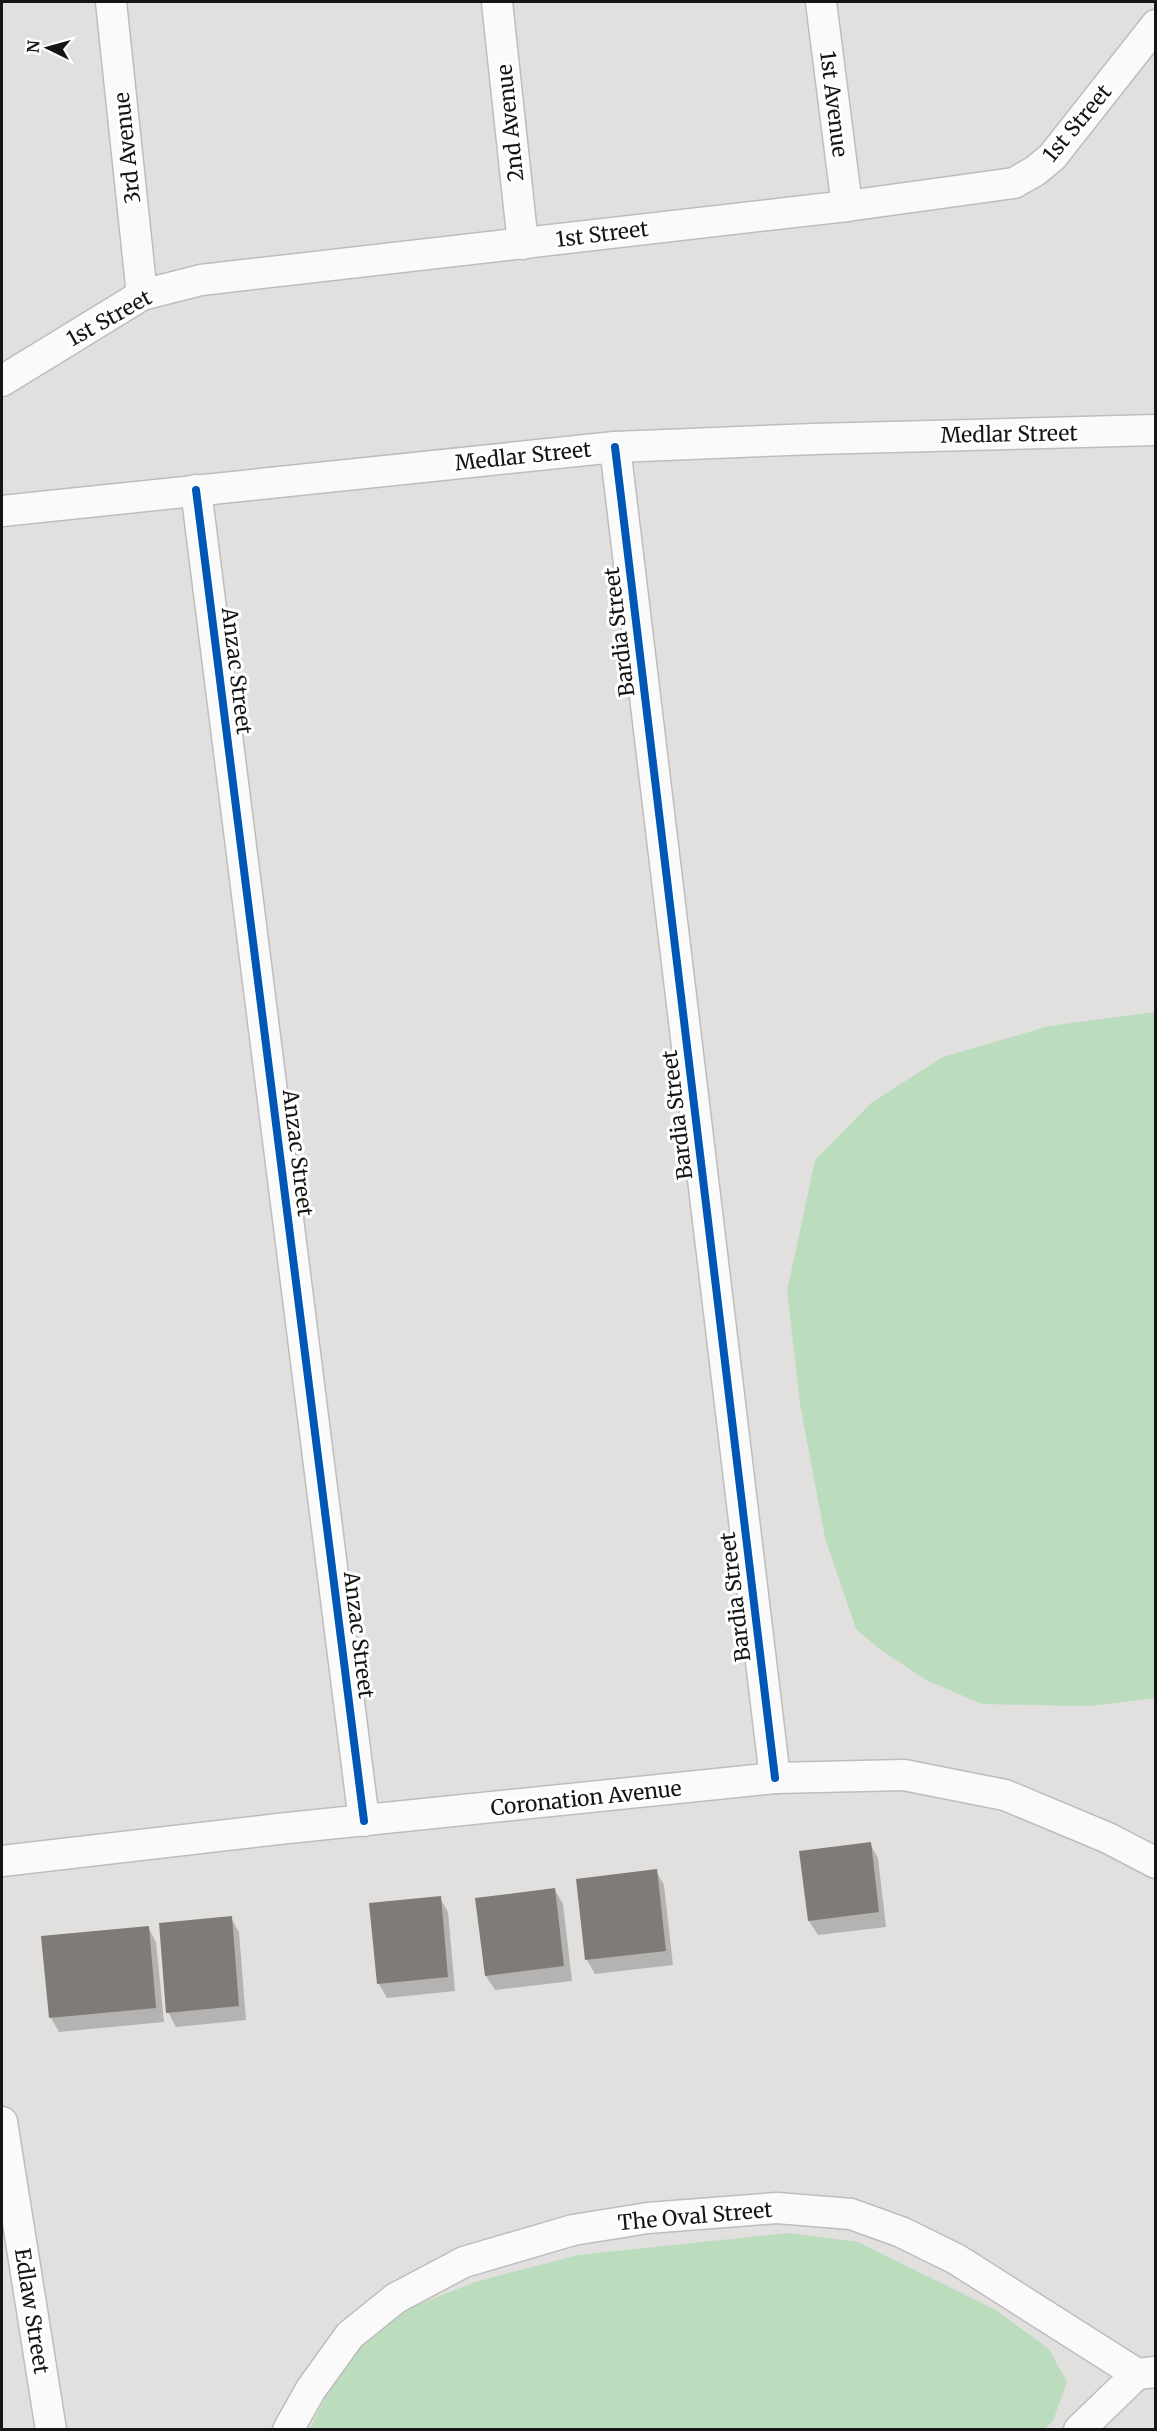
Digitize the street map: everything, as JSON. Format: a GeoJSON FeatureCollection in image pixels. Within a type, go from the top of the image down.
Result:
{"type":"FeatureCollection","features":[{"type":"Feature","properties":{"kind":"street","name":"3rd Avenue"},"geometry":{"type":"LineString","coordinates":[[111,2],[142,295]]}},
{"type":"Feature","properties":{"kind":"street","name":"2nd Avenue"},"geometry":{"type":"LineString","coordinates":[[497,2],[523,244]]}},
{"type":"Feature","properties":{"kind":"street","name":"1st Avenue"},"geometry":{"type":"LineString","coordinates":[[821,2],[848,206]]}},
{"type":"Feature","properties":{"kind":"street","name":"1st Street"},"geometry":{"type":"LineString","coordinates":[[2,381],[142,295],[201,280],[848,206],[1014,183],[1035,171],[1052,157],[1155,25]]}},
{"type":"Feature","properties":{"kind":"street","name":"Medlar Street"},"geometry":{"type":"LineString","coordinates":[[2,511],[615,447],[1155,430]]}},
{"type":"Feature","properties":{"kind":"street","name":"Bardia Street"},"geometry":{"type":"LineString","coordinates":[[615,447],[775,1778]]}},
{"type":"Feature","properties":{"kind":"street","name":"Anzac Street"},"geometry":{"type":"LineString","coordinates":[[196,490],[364,1821]]}},
{"type":"Feature","properties":{"kind":"street","name":"Coronation Avenue"},"geometry":{"type":"LineString","coordinates":[[2,1861],[775,1778],[904,1775],[1005,1795],[1108,1838],[1155,1863]]}},
{"type":"Feature","properties":{"kind":"street","name":"Edlaw Street"},"geometry":{"type":"LineString","coordinates":[[2,2122],[51,2430]]}},
{"type":"Feature","properties":{"kind":"street","name":"The Oval Street"},"geometry":{"type":"LineString","coordinates":[[288,2430],[311,2389],[350,2335],[396,2298],[464,2262],[573,2229],[648,2218],[777,2208],[851,2214],[901,2232],[956,2259],[1146,2373],[1080,2430]]}},
{"type":"Feature","properties":{"kind":"green space"},"geometry":{"type":"Polygon","coordinates":[[[1155,1012],[1155,1698],[1090,1706],[982,1704],[926,1680],[881,1650],[856,1629],[825,1538],[800,1404],[787,1291],[815,1160],[871,1103],[943,1057],[1049,1026],[1155,1012]]]}},
{"type":"Feature","properties":{"kind":"green space"},"geometry":{"type":"Polygon","coordinates":[[[789,2233],[858,2242],[996,2310],[1049,2349],[1067,2382],[1053,2421],[1044,2429],[309,2430],[324,2400],[371,2323],[475,2282],[578,2255],[789,2233]]]}},
{"type":"Feature","properties":{"kind":"building"},"geometry":{"type":"Polygon","coordinates":[[[871,1842],[879,1912],[808,1921],[799,1851],[871,1842]]]}},
{"type":"Feature","properties":{"kind":"building"},"geometry":{"type":"Polygon","coordinates":[[[657,1869],[666,1951],[585,1960],[576,1879],[657,1869]]]}},
{"type":"Feature","properties":{"kind":"building"},"geometry":{"type":"Polygon","coordinates":[[[555,1888],[564,1966],[485,1976],[475,1898],[555,1888]]]}},
{"type":"Feature","properties":{"kind":"building"},"geometry":{"type":"Polygon","coordinates":[[[441,1896],[448,1977],[377,1984],[369,1903],[441,1896]]]}},
{"type":"Feature","properties":{"kind":"building"},"geometry":{"type":"Polygon","coordinates":[[[232,1916],[239,2006],[166,2013],[159,1923],[232,1916]]]}},
{"type":"Feature","properties":{"kind":"building"},"geometry":{"type":"Polygon","coordinates":[[[149,1926],[156,2008],[49,2018],[41,1936],[149,1926]]]}},
{"type":"Feature","properties":{"kind":"cycle path"},"geometry":{"type":"LineString","coordinates":[[615,447],[775,1778]]}},
{"type":"Feature","properties":{"kind":"cycle path"},"geometry":{"type":"LineString","coordinates":[[196,490],[364,1821]]}}]}
